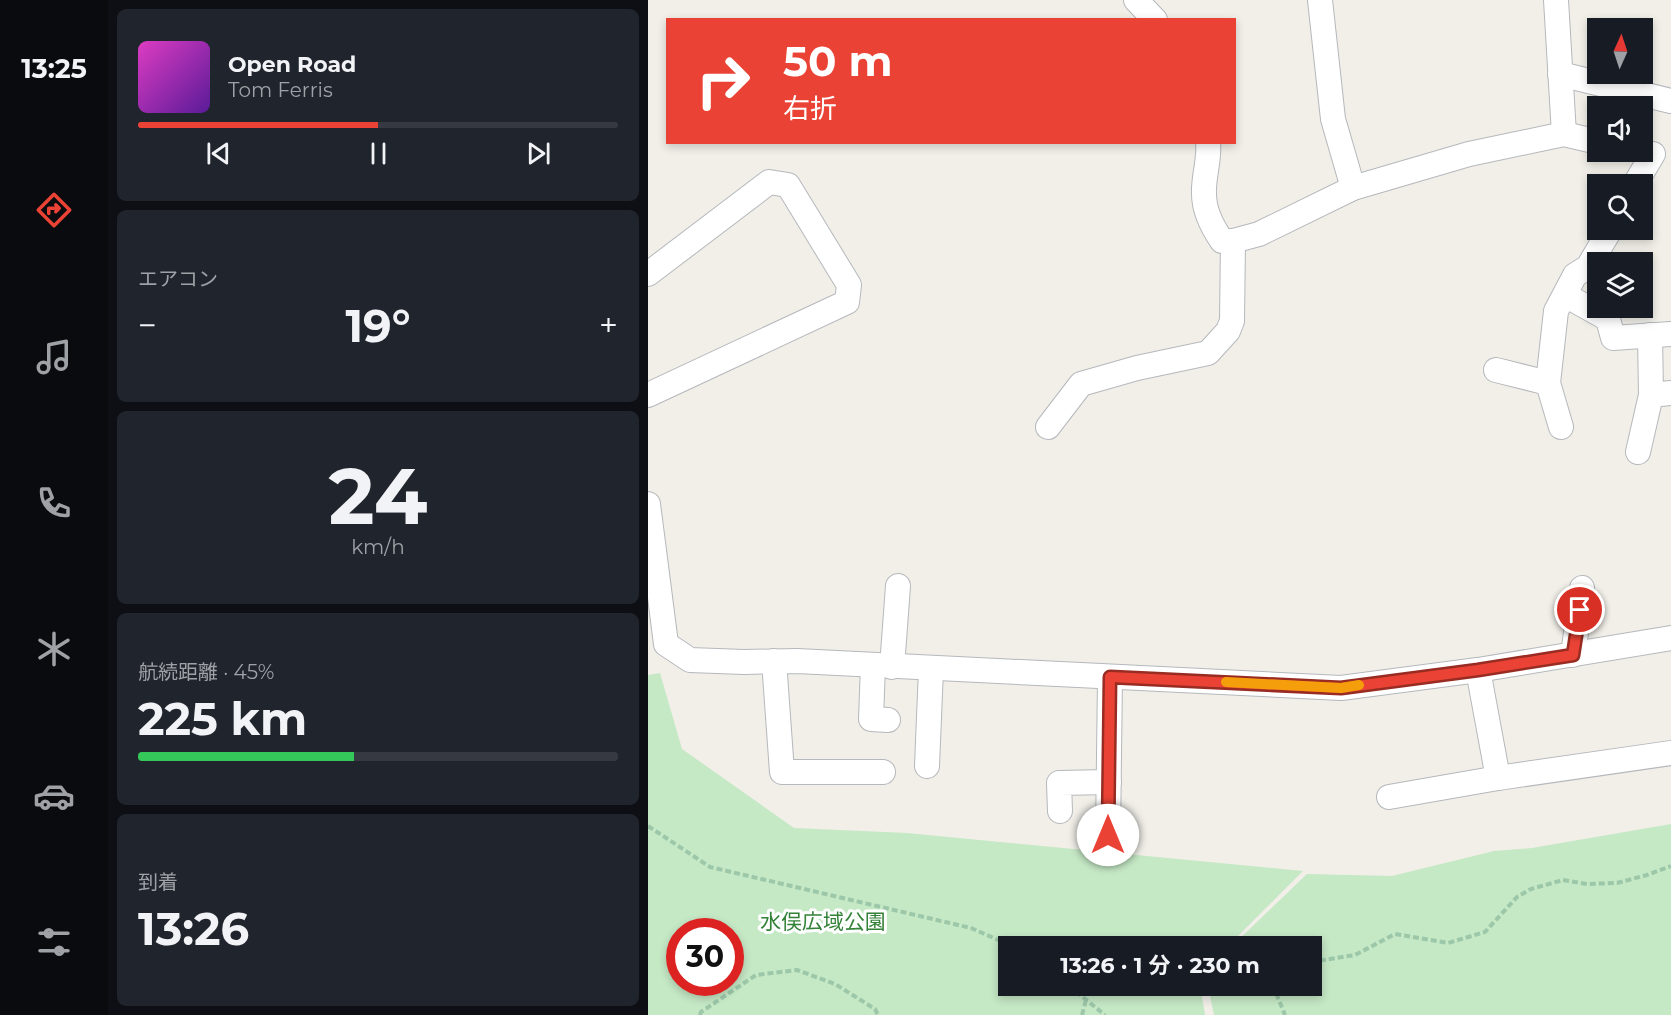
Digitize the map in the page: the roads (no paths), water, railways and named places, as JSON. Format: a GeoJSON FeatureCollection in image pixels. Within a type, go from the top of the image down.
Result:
{"type":"FeatureCollection","features":[{"type":"Feature","properties":{"kind":"street"},"geometry":{"type":"LineString","coordinates":[[1320,0],[1333,119],[1353,188]]}},
{"type":"Feature","properties":{"kind":"street"},"geometry":{"type":"LineString","coordinates":[[1556,0],[1564,134]]}},
{"type":"Feature","properties":{"kind":"street"},"geometry":{"type":"LineString","coordinates":[[1560,75],[1671,101]]}},
{"type":"Feature","properties":{"kind":"street"},"geometry":{"type":"LineString","coordinates":[[1208,144],[1204,195],[1212,227],[1222,241],[1233,241],[1259,234],[1353,188],[1469,154],[1564,134],[1587,139]]}},
{"type":"Feature","properties":{"kind":"street"},"geometry":{"type":"LineString","coordinates":[[1642,174],[1655,154]]}},
{"type":"Feature","properties":{"kind":"street"},"geometry":{"type":"LineString","coordinates":[[648,274],[769,182],[788,185],[849,285],[847,302],[648,394]]}},
{"type":"Feature","properties":{"kind":"street"},"geometry":{"type":"LineString","coordinates":[[1562,427],[1548,383],[1556,311],[1575,275],[1588,267],[1604,240]]}},
{"type":"Feature","properties":{"kind":"street"},"geometry":{"type":"LineString","coordinates":[[1048,428],[1081,384],[1208,353],[1228,331],[1232,321],[1233,241]]}},
{"type":"Feature","properties":{"kind":"street"},"geometry":{"type":"LineString","coordinates":[[1564,294],[1608,319],[1613,338],[1660,335],[1661,394],[1638,452]]}},
{"type":"Feature","properties":{"kind":"street"},"geometry":{"type":"LineString","coordinates":[[1496,370],[1548,383]]}},
{"type":"Feature","properties":{"kind":"street"},"geometry":{"type":"LineString","coordinates":[[648,504],[666,644],[690,660],[774,661],[1341,688],[1478,670],[1671,638]]}},
{"type":"Feature","properties":{"kind":"street"},"geometry":{"type":"LineString","coordinates":[[871,720],[898,586]]}},
{"type":"Feature","properties":{"kind":"street"},"geometry":{"type":"LineString","coordinates":[[1573,655],[1582,588]]}},
{"type":"Feature","properties":{"kind":"street"},"geometry":{"type":"LineString","coordinates":[[774,661],[782,772],[883,772]]}},
{"type":"Feature","properties":{"kind":"street"},"geometry":{"type":"LineString","coordinates":[[927,766],[931,669]]}},
{"type":"Feature","properties":{"kind":"street"},"geometry":{"type":"LineString","coordinates":[[1478,670],[1498,778]]}},
{"type":"Feature","properties":{"kind":"street"},"geometry":{"type":"LineString","coordinates":[[1108,835],[1110,677]]}},
{"type":"Feature","properties":{"kind":"street"},"geometry":{"type":"LineString","coordinates":[[1389,797],[1498,778],[1671,753]]}},
{"type":"Feature","properties":{"kind":"street"},"geometry":{"type":"LineString","coordinates":[[1060,811],[1059,775],[1109,782]]}},
{"type":"Feature","properties":{"kind":"park label","name":"水俣広域公園"},"geometry":{"type":"Point","coordinates":[823,922]}}]}
